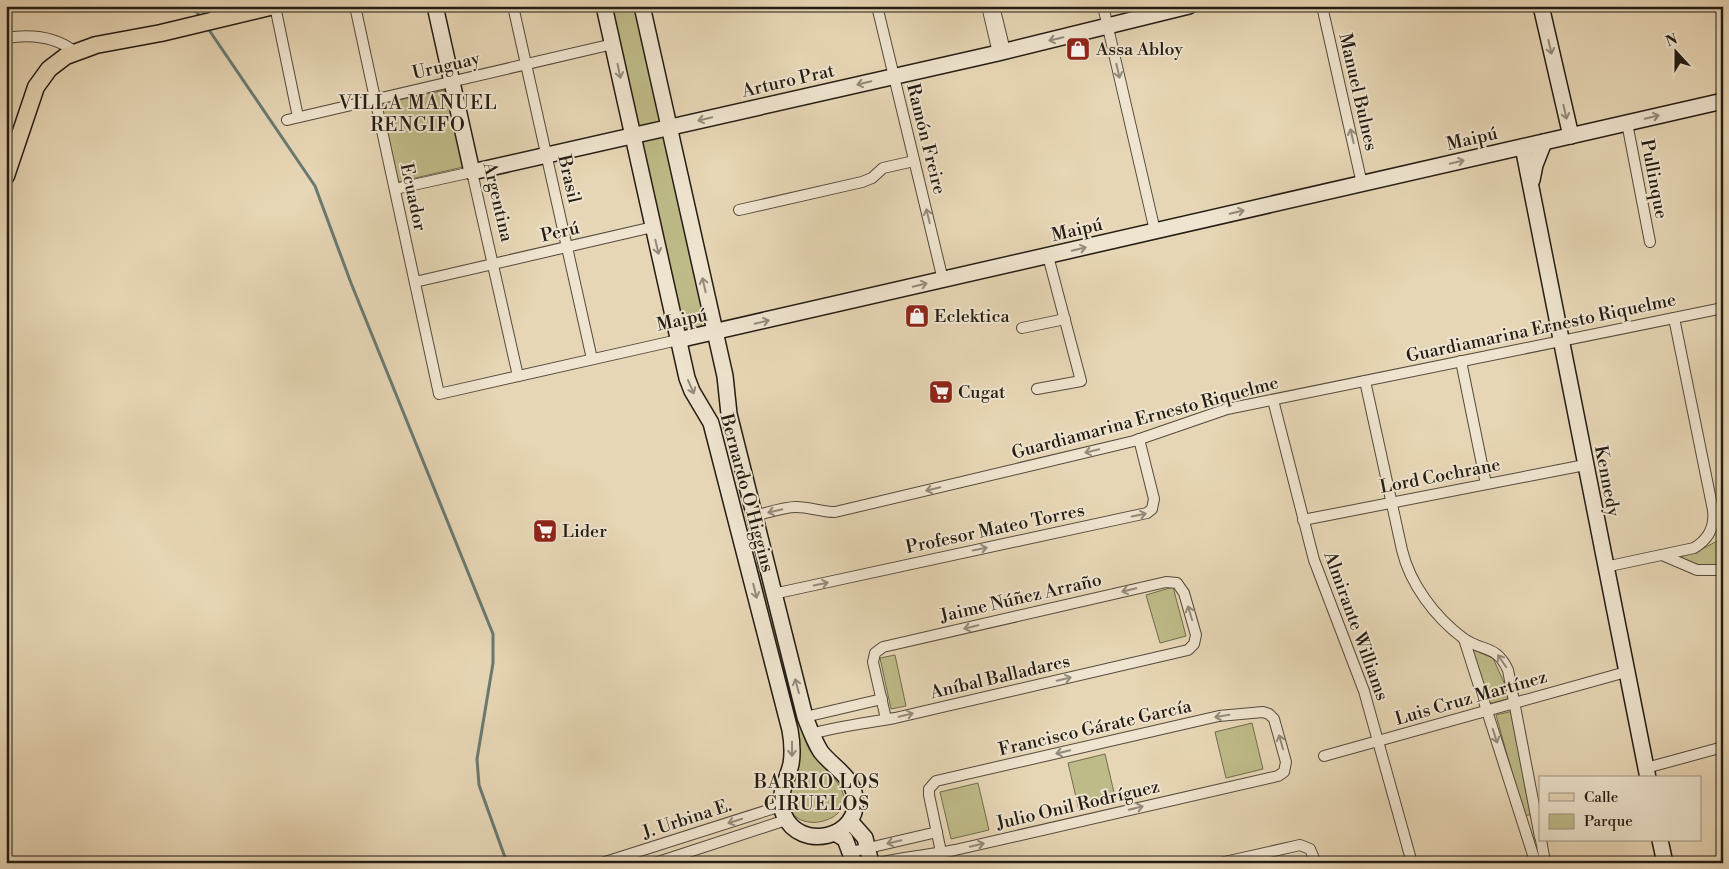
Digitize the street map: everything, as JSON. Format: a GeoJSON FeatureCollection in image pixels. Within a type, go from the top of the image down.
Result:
{"type":"FeatureCollection","features":[{"type":"Feature","properties":{"kind":"main road"},"geometry":{"type":"LineString","coordinates":[[6,176],[36,87],[49,69],[75,52],[96,45],[210,18],[274,6]]}},
{"type":"Feature","properties":{"kind":"street"},"geometry":{"type":"LineString","coordinates":[[274,6],[298,118]]}},
{"type":"Feature","properties":{"kind":"street","name":"Ecuador"},"geometry":{"type":"LineString","coordinates":[[355,6],[439,394]]}},
{"type":"Feature","properties":{"kind":"street","name":"Argentina"},"geometry":{"type":"LineString","coordinates":[[435,6],[518,376]]}},
{"type":"Feature","properties":{"kind":"street","name":"Brasil"},"geometry":{"type":"LineString","coordinates":[[513,6],[592,359]]}},
{"type":"Feature","properties":{"kind":"street","name":"Bernardo O'Higgins"},"geometry":{"type":"LineString","coordinates":[[604,6],[689,384],[711,423],[792,741],[791,762],[781,797],[784,813]]}},
{"type":"Feature","properties":{"kind":"street","name":"Bernardo O'Higgins"},"geometry":{"type":"LineString","coordinates":[[642,6],[726,381],[728,414],[762,552],[805,718],[811,734],[821,752],[846,777],[853,788],[856,803],[850,822]]}},
{"type":"Feature","properties":{"kind":"street","name":"Ramón Freire"},"geometry":{"type":"LineString","coordinates":[[877,6],[943,280]]}},
{"type":"Feature","properties":{"kind":"street"},"geometry":{"type":"LineString","coordinates":[[987,6],[1001,52]]}},
{"type":"Feature","properties":{"kind":"street"},"geometry":{"type":"LineString","coordinates":[[994,6],[1001,52]]}},
{"type":"Feature","properties":{"kind":"street"},"geometry":{"type":"LineString","coordinates":[[1103,6],[1155,231]]}},
{"type":"Feature","properties":{"kind":"street","name":"Arturo Prat"},"geometry":{"type":"LineString","coordinates":[[395,189],[1001,52],[1189,6]]}},
{"type":"Feature","properties":{"kind":"street","name":"Manuel Bulnes"},"geometry":{"type":"LineString","coordinates":[[1322,6],[1362,184]]}},
{"type":"Feature","properties":{"kind":"street"},"geometry":{"type":"LineString","coordinates":[[1541,6],[1571,136]]}},
{"type":"Feature","properties":{"kind":"street"},"geometry":{"type":"LineString","coordinates":[[6,38],[28,36],[50,38],[75,52]]}},
{"type":"Feature","properties":{"kind":"street","name":"Uruguay"},"geometry":{"type":"LineString","coordinates":[[287,120],[613,44]]}},
{"type":"Feature","properties":{"kind":"street","name":"Maipú"},"geometry":{"type":"LineString","coordinates":[[439,394],[714,333],[1723,101]]}},
{"type":"Feature","properties":{"kind":"street","name":"Pullinque"},"geometry":{"type":"LineString","coordinates":[[1627,123],[1650,242]]}},
{"type":"Feature","properties":{"kind":"street","name":"Kennedy"},"geometry":{"type":"LineString","coordinates":[[1532,191],[1535,165],[1544,142]]}},
{"type":"Feature","properties":{"kind":"street","name":"Kennedy"},"geometry":{"type":"LineString","coordinates":[[1523,147],[1647,773]]}},
{"type":"Feature","properties":{"kind":"street"},"geometry":{"type":"LineString","coordinates":[[739,210],[862,182],[872,178],[883,168],[914,161]]}},
{"type":"Feature","properties":{"kind":"street","name":"Perú"},"geometry":{"type":"LineString","coordinates":[[415,282],[653,226]]}},
{"type":"Feature","properties":{"kind":"street"},"geometry":{"type":"LineString","coordinates":[[1037,389],[1081,381],[1048,256]]}},
{"type":"Feature","properties":{"kind":"street","name":"Guardiamarina Ernesto Riquelme"},"geometry":{"type":"LineString","coordinates":[[754,516],[794,507],[809,508],[820,512],[835,512],[1139,439],[1227,409],[1723,308]]}},
{"type":"Feature","properties":{"kind":"street"},"geometry":{"type":"LineString","coordinates":[[1605,567],[1694,548],[1709,535],[1713,522],[1713,510],[1674,318]]}},
{"type":"Feature","properties":{"kind":"street"},"geometry":{"type":"LineString","coordinates":[[1022,328],[1065,319]]}},
{"type":"Feature","properties":{"kind":"street"},"geometry":{"type":"LineString","coordinates":[[1461,361],[1486,484]]}},
{"type":"Feature","properties":{"kind":"street"},"geometry":{"type":"LineString","coordinates":[[1365,381],[1405,562],[1414,582],[1429,603],[1464,639],[1492,649],[1502,658],[1508,670],[1539,830]]}},
{"type":"Feature","properties":{"kind":"street","name":"Almirante Williams"},"geometry":{"type":"LineString","coordinates":[[1272,400],[1314,560],[1353,659],[1379,741],[1412,863]]}},
{"type":"Feature","properties":{"kind":"street","name":"Profesor Mateo Torres"},"geometry":{"type":"LineString","coordinates":[[773,594],[1147,513],[1152,509],[1154,499],[1139,439]]}},
{"type":"Feature","properties":{"kind":"street","name":"Lord Cochrane"},"geometry":{"type":"LineString","coordinates":[[1302,520],[1585,465]]}},
{"type":"Feature","properties":{"kind":"street"},"geometry":{"type":"LineString","coordinates":[[746,556],[762,552]]}},
{"type":"Feature","properties":{"kind":"street"},"geometry":{"type":"LineString","coordinates":[[1662,555],[1697,570],[1723,570]]}},
{"type":"Feature","properties":{"kind":"street","name":"Jaime Núñez Arraño"},"geometry":{"type":"LineString","coordinates":[[882,699],[873,662],[875,652],[882,647],[1166,582],[1177,583]]}},
{"type":"Feature","properties":{"kind":"street","name":"Aníbal Balladares"},"geometry":{"type":"LineString","coordinates":[[811,734],[857,722],[886,719],[1188,650],[1194,644],[1196,631],[1183,589],[1177,583]]}},
{"type":"Feature","properties":{"kind":"street"},"geometry":{"type":"LineString","coordinates":[[762,623],[780,619]]}},
{"type":"Feature","properties":{"kind":"street"},"geometry":{"type":"LineString","coordinates":[[1464,639],[1525,831],[1539,857],[1540,842]]}},
{"type":"Feature","properties":{"kind":"street","name":"Luis Cruz Martínez"},"geometry":{"type":"LineString","coordinates":[[1324,756],[1626,672]]}},
{"type":"Feature","properties":{"kind":"street"},"geometry":{"type":"LineString","coordinates":[[805,718],[882,699],[886,719]]}},
{"type":"Feature","properties":{"kind":"street","name":"Francisco Gárate García"},"geometry":{"type":"LineString","coordinates":[[937,832],[929,796],[931,786],[940,780],[1201,720],[1260,712],[1270,714]]}},
{"type":"Feature","properties":{"kind":"street","name":"Julio Onil Rodríguez"},"geometry":{"type":"LineString","coordinates":[[878,863],[942,852],[1278,776],[1284,772],[1286,762],[1274,719],[1270,714]]}},
{"type":"Feature","properties":{"kind":"street"},"geometry":{"type":"LineString","coordinates":[[1647,773],[1723,747]]}},
{"type":"Feature","properties":{"kind":"street"},"geometry":{"type":"LineString","coordinates":[[784,813],[792,828],[804,835],[820,838],[835,833],[850,822],[862,834],[870,855]]}},
{"type":"Feature","properties":{"kind":"street","name":"J. Urbina E."},"geometry":{"type":"LineString","coordinates":[[602,863],[784,813]]}},
{"type":"Feature","properties":{"kind":"street","name":"J. Urbina E."},"geometry":{"type":"LineString","coordinates":[[655,863],[784,813]]}},
{"type":"Feature","properties":{"kind":"street"},"geometry":{"type":"LineString","coordinates":[[1525,831],[1539,835]]}},
{"type":"Feature","properties":{"kind":"street"},"geometry":{"type":"LineString","coordinates":[[835,833],[845,839],[852,857],[870,855],[937,832],[942,852]]}},
{"type":"Feature","properties":{"kind":"street"},"geometry":{"type":"LineString","coordinates":[[1660,842],[1665,863]]}},
{"type":"Feature","properties":{"kind":"street"},"geometry":{"type":"LineString","coordinates":[[1220,863],[1297,846],[1307,847],[1312,852],[1316,863]]}},
{"type":"Feature","properties":{"kind":"green space"},"geometry":{"type":"Polygon","coordinates":[[[608,6],[635,6],[705,318],[700,327],[687,329],[682,322],[608,6]]]}},
{"type":"Feature","properties":{"kind":"green space"},"geometry":{"type":"Polygon","coordinates":[[[445,90],[463,167],[398,182],[381,104],[445,90]]]}},
{"type":"Feature","properties":{"kind":"green space"},"geometry":{"type":"Polygon","coordinates":[[[1723,538],[1723,565],[1698,566],[1678,558],[1702,549],[1723,538]]]}},
{"type":"Feature","properties":{"kind":"green space"},"geometry":{"type":"Polygon","coordinates":[[[760,562],[804,738],[814,756],[842,790],[844,800],[842,809],[833,817],[823,821],[804,821],[795,816],[790,808],[789,797],[799,750],[799,741],[756,563],[760,562]]]}},
{"type":"Feature","properties":{"kind":"green space"},"geometry":{"type":"Polygon","coordinates":[[[1173,587],[1186,636],[1160,643],[1146,595],[1173,587]]]}},
{"type":"Feature","properties":{"kind":"green space"},"geometry":{"type":"Polygon","coordinates":[[[1471,649],[1493,658],[1511,698],[1488,704],[1471,649]]]}},
{"type":"Feature","properties":{"kind":"green space"},"geometry":{"type":"Polygon","coordinates":[[[895,655],[906,706],[891,709],[880,658],[895,655]]]}},
{"type":"Feature","properties":{"kind":"green space"},"geometry":{"type":"Polygon","coordinates":[[[1513,711],[1533,814],[1524,816],[1496,715],[1513,711]]]}},
{"type":"Feature","properties":{"kind":"green space"},"geometry":{"type":"Polygon","coordinates":[[[1252,723],[1263,769],[1226,778],[1215,732],[1252,723]]]}},
{"type":"Feature","properties":{"kind":"green space"},"geometry":{"type":"Polygon","coordinates":[[[1105,754],[1116,801],[1079,810],[1068,763],[1105,754]]]}},
{"type":"Feature","properties":{"kind":"green space"},"geometry":{"type":"Polygon","coordinates":[[[978,783],[989,830],[951,839],[940,792],[978,783]]]}},
{"type":"Feature","properties":{"kind":"waterway"},"geometry":{"type":"LineString","coordinates":[[192,6],[201,18]]}},
{"type":"Feature","properties":{"kind":"waterway"},"geometry":{"type":"LineString","coordinates":[[207,27],[315,186],[351,283],[493,634],[493,663],[477,759],[479,785],[507,863]]}},
{"type":"Feature","properties":{"kind":"place","name":"Assa Abloy"},"geometry":{"type":"Point","coordinates":[1078,49]}},
{"type":"Feature","properties":{"kind":"place","name":"Eclektica"},"geometry":{"type":"Point","coordinates":[917,316]}},
{"type":"Feature","properties":{"kind":"place","name":"Cugat"},"geometry":{"type":"Point","coordinates":[941,392]}},
{"type":"Feature","properties":{"kind":"place","name":"Lider"},"geometry":{"type":"Point","coordinates":[545,531]}},
{"type":"Feature","properties":{"kind":"district","name":"VILLA MANUEL RENGIFO"},"geometry":{"type":"Point","coordinates":[418,114]}},
{"type":"Feature","properties":{"kind":"district","name":"BARRIO LOS CIRUELOS"},"geometry":{"type":"Point","coordinates":[817,793]}}]}
